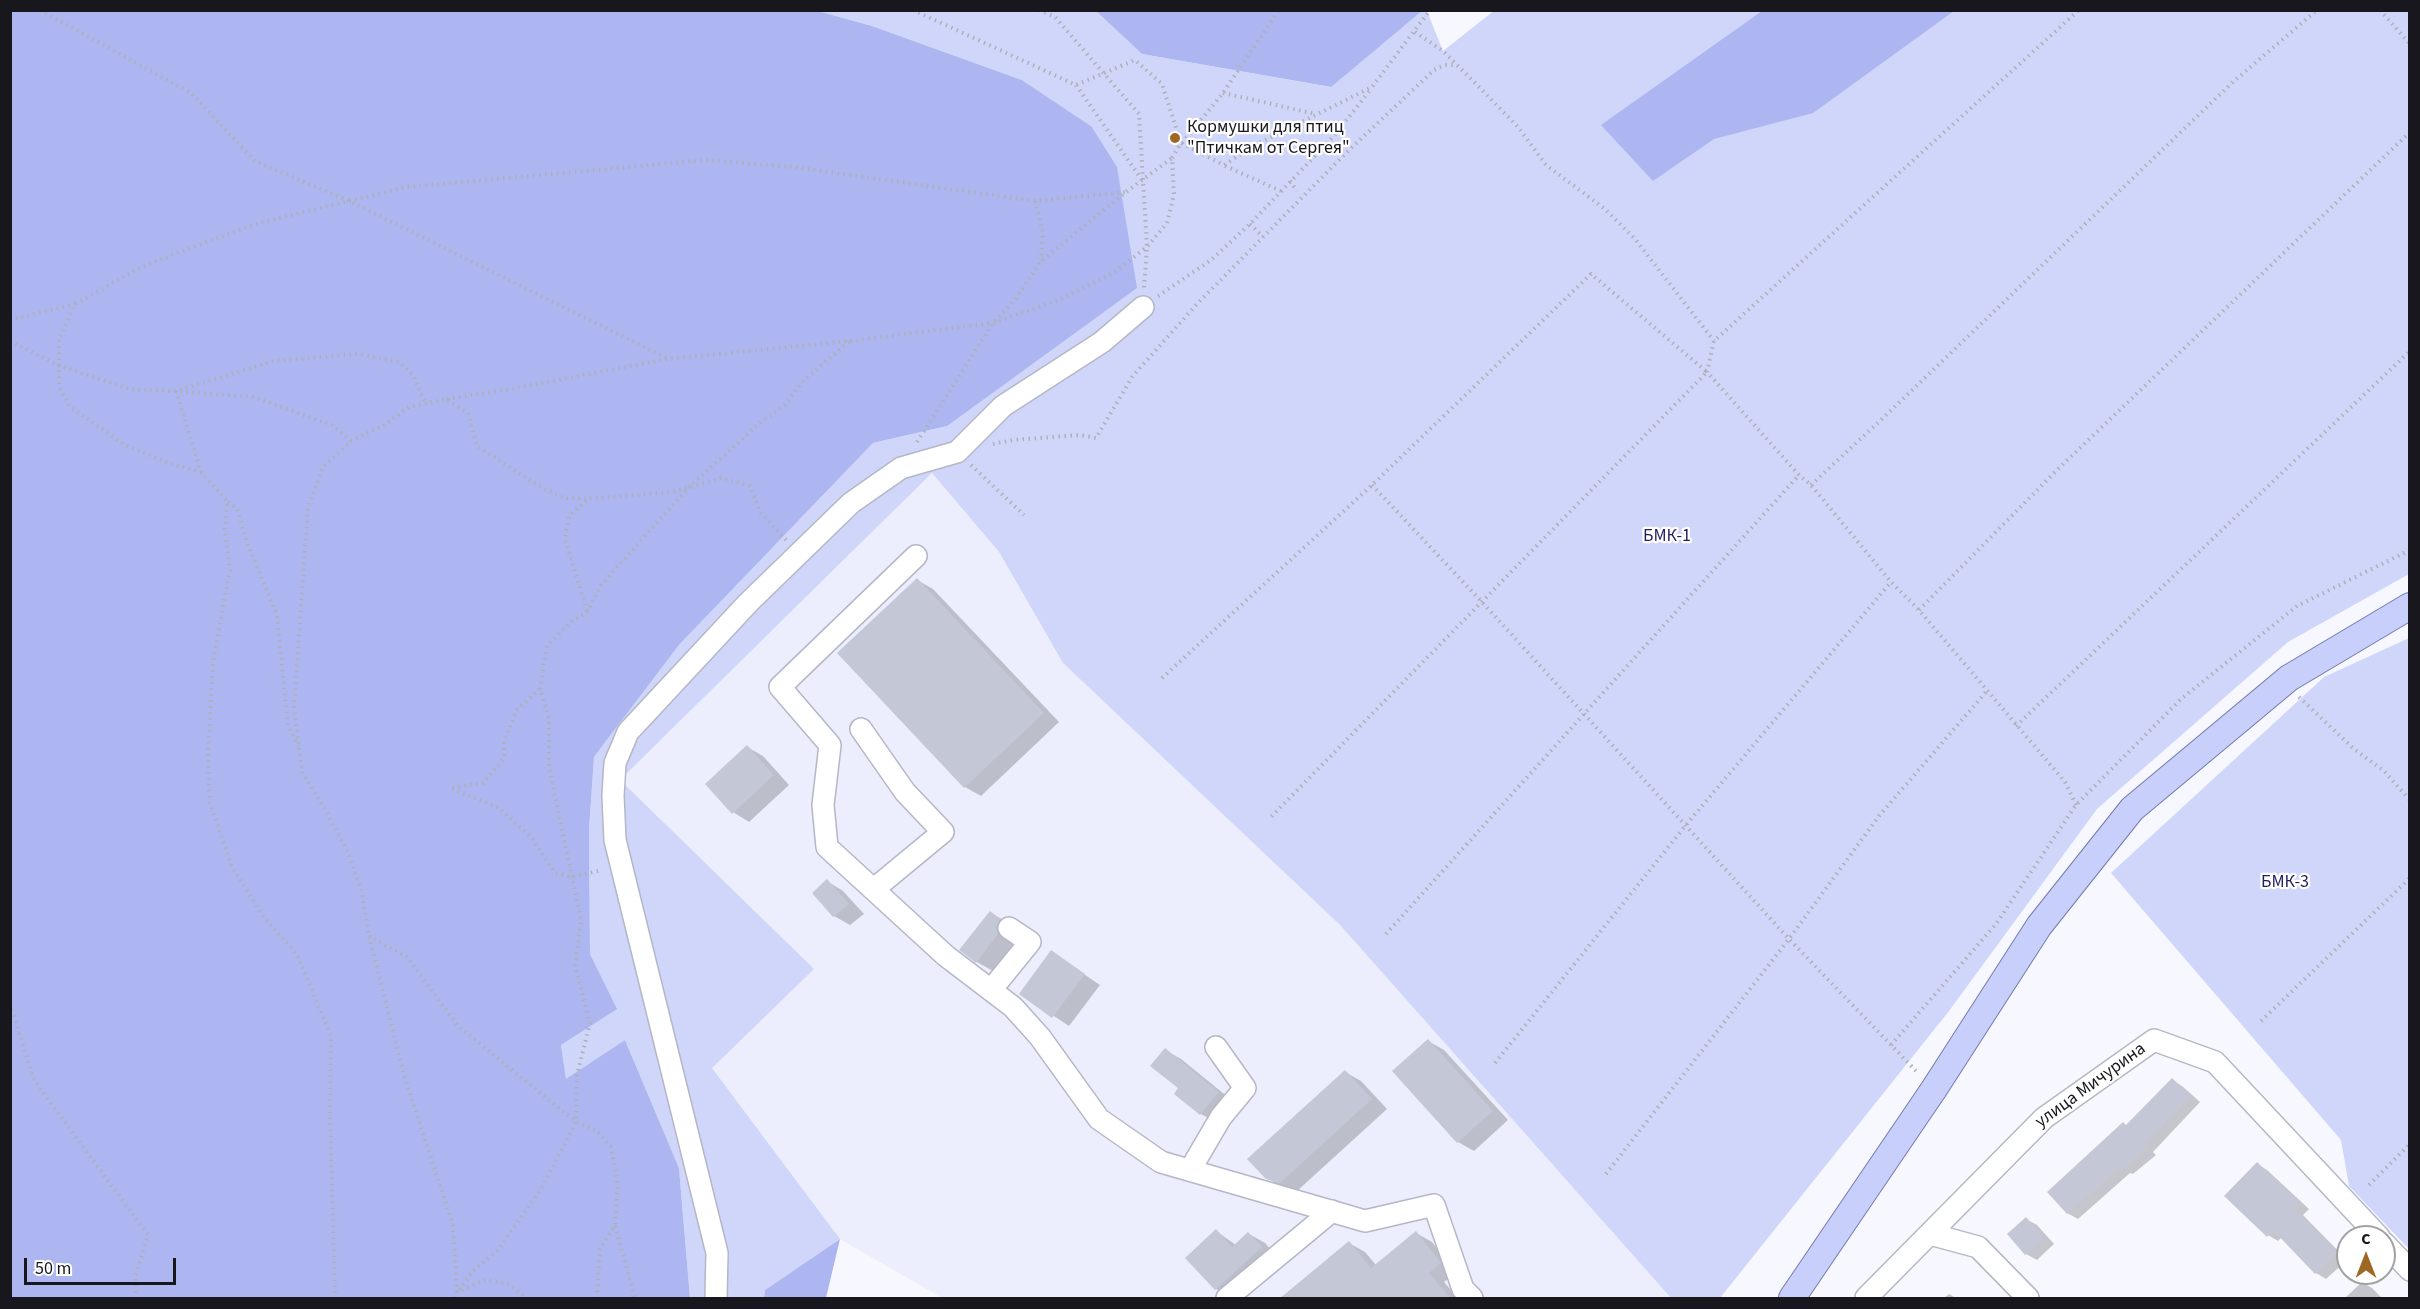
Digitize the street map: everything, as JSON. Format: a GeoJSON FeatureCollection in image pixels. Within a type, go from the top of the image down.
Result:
{"type":"FeatureCollection","features":[{"type":"Feature","properties":{"kind":"main road"},"geometry":{"type":"LineString","coordinates":[[1792,1299],[1934,1089],[2039,926],[2132,809],[2289,678],[2409,606]]}},
{"type":"Feature","properties":{"kind":"street"},"geometry":{"type":"LineString","coordinates":[[716,1299],[717,1253],[615,840],[615,763],[628,732],[748,603],[850,503],[901,468],[957,452],[1003,406],[1102,342],[1143,306]]}},
{"type":"Feature","properties":{"kind":"street"},"geometry":{"type":"LineString","coordinates":[[916,556],[780,687],[830,745],[823,805],[827,847],[946,956],[1013,1007],[1040,1037],[1099,1119],[1161,1162],[1365,1221],[1434,1205],[1463,1289],[1472,1299]]}},
{"type":"Feature","properties":{"kind":"street"},"geometry":{"type":"LineString","coordinates":[[861,729],[905,792],[943,832],[874,889]]}},
{"type":"Feature","properties":{"kind":"street"},"geometry":{"type":"LineString","coordinates":[[991,990],[1030,942],[1009,928]]}},
{"type":"Feature","properties":{"kind":"street","name":"улица Мичурина"},"geometry":{"type":"LineString","coordinates":[[1866,1299],[2044,1118],[2154,1040],[2215,1062],[2368,1225]]}},
{"type":"Feature","properties":{"kind":"street"},"geometry":{"type":"LineString","coordinates":[[1190,1170],[1221,1117],[1245,1088],[1216,1047]]}},
{"type":"Feature","properties":{"kind":"street"},"geometry":{"type":"LineString","coordinates":[[1227,1299],[1332,1211]]}},
{"type":"Feature","properties":{"kind":"street"},"geometry":{"type":"LineString","coordinates":[[1930,1234],[1978,1247],[2028,1299]]}},
{"type":"Feature","properties":{"kind":"street"},"geometry":{"type":"LineString","coordinates":[[2396,1256],[2409,1270]]}},
{"type":"Feature","properties":{"kind":"path"},"geometry":{"type":"LineString","coordinates":[[40,10],[191,93],[255,161],[349,201],[667,358]]}},
{"type":"Feature","properties":{"kind":"path"},"geometry":{"type":"LineString","coordinates":[[913,10],[1076,85],[1143,180]]}},
{"type":"Feature","properties":{"kind":"path"},"geometry":{"type":"LineString","coordinates":[[1039,10],[1055,17],[1139,114],[1147,247],[1143,306]]}},
{"type":"Feature","properties":{"kind":"path"},"geometry":{"type":"LineString","coordinates":[[901,468],[993,323],[1015,300],[1041,261],[1172,158],[1181,143],[1223,93],[1279,10]]}},
{"type":"Feature","properties":{"kind":"path"},"geometry":{"type":"LineString","coordinates":[[1143,306],[1211,260],[1250,224],[1333,137],[1430,10]]}},
{"type":"Feature","properties":{"kind":"path"},"geometry":{"type":"LineString","coordinates":[[1269,819],[1707,372],[1714,341],[2079,10]]}},
{"type":"Feature","properties":{"kind":"path"},"geometry":{"type":"LineString","coordinates":[[1811,484],[1883,418],[2233,82],[2316,10]]}},
{"type":"Feature","properties":{"kind":"path"},"geometry":{"type":"LineString","coordinates":[[2380,10],[2409,44]]}},
{"type":"Feature","properties":{"kind":"path"},"geometry":{"type":"LineString","coordinates":[[1415,32],[1443,51],[1518,128],[1546,165],[1605,209],[1635,239],[1714,341]]}},
{"type":"Feature","properties":{"kind":"path"},"geometry":{"type":"LineString","coordinates":[[1076,85],[1135,60],[1162,84],[1181,143],[1281,191]]}},
{"type":"Feature","properties":{"kind":"path"},"geometry":{"type":"LineString","coordinates":[[991,445],[1013,440],[1080,435],[1096,438],[1132,377],[1195,306],[1346,153],[1434,70],[1445,65],[1456,65]]}},
{"type":"Feature","properties":{"kind":"path"},"geometry":{"type":"LineString","coordinates":[[1224,165],[1255,145],[1372,87]]}},
{"type":"Feature","properties":{"kind":"path"},"geometry":{"type":"LineString","coordinates":[[1223,93],[1318,114]]}},
{"type":"Feature","properties":{"kind":"path"},"geometry":{"type":"LineString","coordinates":[[1919,610],[2056,471],[2409,132]]}},
{"type":"Feature","properties":{"kind":"path"},"geometry":{"type":"LineString","coordinates":[[457,1292],[453,1225],[404,1075],[369,936],[362,893],[349,855],[302,772],[294,706],[308,507],[323,467],[351,441],[384,425],[408,407],[425,403],[511,389],[667,358],[850,341],[993,323],[1059,300],[1113,273],[1147,247],[1167,223],[1174,195],[1172,158]]}},
{"type":"Feature","properties":{"kind":"path"},"geometry":{"type":"LineString","coordinates":[[10,320],[75,304],[143,266],[255,224],[406,187],[708,160],[794,167],[1035,201],[1126,192]]}},
{"type":"Feature","properties":{"kind":"path"},"geometry":{"type":"LineString","coordinates":[[1290,181],[1297,191]]}},
{"type":"Feature","properties":{"kind":"path"},"geometry":{"type":"LineString","coordinates":[[1035,201],[1043,231],[1041,261]]}},
{"type":"Feature","properties":{"kind":"path"},"geometry":{"type":"LineString","coordinates":[[1250,224],[1263,237]]}},
{"type":"Feature","properties":{"kind":"path"},"geometry":{"type":"LineString","coordinates":[[1162,678],[1372,484],[1592,274],[1707,372],[1799,475],[1811,484],[1891,582],[1919,610],[1986,692],[2065,782],[2076,806]]}},
{"type":"Feature","properties":{"kind":"path"},"geometry":{"type":"LineString","coordinates":[[75,304],[59,340],[59,386],[69,406],[125,445],[171,464],[201,472]]}},
{"type":"Feature","properties":{"kind":"path"},"geometry":{"type":"LineString","coordinates":[[10,341],[58,365],[129,389],[253,397],[332,425],[351,441]]}},
{"type":"Feature","properties":{"kind":"path"},"geometry":{"type":"LineString","coordinates":[[454,1299],[475,1269],[498,1250],[541,1189],[576,1122],[577,1075],[590,1023],[575,966],[581,920],[549,767],[549,718],[540,689],[547,646],[572,621],[587,612],[601,585],[688,488],[760,422],[785,405],[804,380],[850,341]]}},
{"type":"Feature","properties":{"kind":"path"},"geometry":{"type":"LineString","coordinates":[[2016,726],[2409,351]]}},
{"type":"Feature","properties":{"kind":"path"},"geometry":{"type":"LineString","coordinates":[[176,391],[274,361],[358,354],[399,362],[413,375],[425,403]]}},
{"type":"Feature","properties":{"kind":"path"},"geometry":{"type":"LineString","coordinates":[[176,391],[201,472],[237,509],[246,540],[277,615],[288,726],[300,749]]}},
{"type":"Feature","properties":{"kind":"path"},"geometry":{"type":"LineString","coordinates":[[446,399],[468,413],[477,446],[538,486],[564,498],[588,499],[672,492],[720,478],[750,486],[761,513],[799,554]]}},
{"type":"Feature","properties":{"kind":"path"},"geometry":{"type":"LineString","coordinates":[[957,452],[1024,515]]}},
{"type":"Feature","properties":{"kind":"path"},"geometry":{"type":"LineString","coordinates":[[1386,933],[1799,475]]}},
{"type":"Feature","properties":{"kind":"path"},"geometry":{"type":"LineString","coordinates":[[1372,484],[1789,939],[1934,1089]]}},
{"type":"Feature","properties":{"kind":"path"},"geometry":{"type":"LineString","coordinates":[[587,612],[565,539],[569,516],[588,499]]}},
{"type":"Feature","properties":{"kind":"path"},"geometry":{"type":"LineString","coordinates":[[227,501],[225,529],[230,570],[213,662],[208,757],[210,803],[232,867],[262,916],[297,954],[331,1036],[330,1112],[335,1299]]}},
{"type":"Feature","properties":{"kind":"path"},"geometry":{"type":"LineString","coordinates":[[1891,1045],[1996,924],[2076,806],[2181,699],[2297,606],[2409,550]]}},
{"type":"Feature","properties":{"kind":"path"},"geometry":{"type":"LineString","coordinates":[[1495,1063],[1686,825],[1891,582]]}},
{"type":"Feature","properties":{"kind":"path"},"geometry":{"type":"LineString","coordinates":[[2289,678],[2301,701],[2354,749],[2384,771],[2409,800]]}},
{"type":"Feature","properties":{"kind":"path"},"geometry":{"type":"LineString","coordinates":[[540,689],[517,710],[504,740],[504,758],[483,783],[450,788],[499,808],[531,837],[555,873],[572,878],[620,865]]}},
{"type":"Feature","properties":{"kind":"path"},"geometry":{"type":"LineString","coordinates":[[1606,1174],[1789,939],[1879,816],[1986,692]]}},
{"type":"Feature","properties":{"kind":"path"},"geometry":{"type":"LineString","coordinates":[[2261,1021],[2409,878]]}},
{"type":"Feature","properties":{"kind":"path"},"geometry":{"type":"LineString","coordinates":[[369,936],[407,957],[458,1026],[576,1122],[597,1131],[611,1147],[618,1184],[615,1225],[635,1299]]}},
{"type":"Feature","properties":{"kind":"path"},"geometry":{"type":"LineString","coordinates":[[10,1004],[34,1080],[148,1235],[135,1277],[136,1299]]}},
{"type":"Feature","properties":{"kind":"path"},"geometry":{"type":"LineString","coordinates":[[2369,1185],[2409,1144]]}},
{"type":"Feature","properties":{"kind":"path"},"geometry":{"type":"LineString","coordinates":[[597,1299],[600,1249],[615,1225]]}},
{"type":"Feature","properties":{"kind":"path"},"geometry":{"type":"LineString","coordinates":[[457,1292],[485,1281],[508,1284],[527,1299]]}},
{"type":"Feature","properties":{"kind":"shaded area"},"geometry":{"type":"Polygon","coordinates":[[[10,11],[818,11],[872,26],[1022,80],[1091,126],[1117,167],[1137,288],[947,426],[873,443],[679,645],[594,757],[589,830],[590,954],[617,1009],[561,1045],[566,1079],[625,1040],[679,1168],[690,1298],[11,1298],[10,11]]]}},
{"type":"Feature","properties":{"kind":"shaded area"},"geometry":{"type":"Polygon","coordinates":[[[1096,11],[1422,11],[1331,87],[1142,54],[1096,11]]]}},
{"type":"Feature","properties":{"kind":"shaded area"},"geometry":{"type":"Polygon","coordinates":[[[1762,11],[1954,11],[1813,113],[1714,139],[1653,181],[1601,125],[1762,11]]]}},
{"type":"Feature","properties":{"kind":"shaded area"},"geometry":{"type":"Polygon","coordinates":[[[932,473],[999,552],[1063,663],[1340,925],[1671,1298],[942,1298],[840,1239],[712,1068],[620,780],[932,473]]]}},
{"type":"Feature","properties":{"kind":"shaded area"},"geometry":{"type":"Polygon","coordinates":[[[840,1239],[826,1298],[764,1298],[765,1290],[840,1239]]]}},
{"type":"Feature","properties":{"kind":"green space","name":"БМК-1"},"geometry":{"type":"Polygon","coordinates":[[[1495,10],[2409,11],[2409,574],[2288,642],[2097,809],[1949,1011],[1720,1298],[1671,1298],[1340,925],[1063,663],[999,552],[932,473],[620,780],[814,969],[712,1068],[840,1239],[765,1290],[764,1298],[690,1298],[679,1168],[625,1040],[566,1080],[561,1045],[616,1009],[590,954],[589,830],[594,757],[679,645],[873,443],[947,426],[1091,126],[1022,80],[872,26],[818,11],[1096,11],[1142,54],[1330,87],[1422,11],[1427,11],[1443,51],[1495,10]]]}},
{"type":"Feature","properties":{"kind":"green space","name":"БМК-3"},"geometry":{"type":"Polygon","coordinates":[[[2409,638],[2409,1249],[2396,1235],[2396,1225],[2386,1225],[2349,1186],[2341,1140],[2111,873],[2324,677],[2409,638]]]}},
{"type":"Feature","properties":{"kind":"building"},"geometry":{"type":"Polygon","coordinates":[[[917,578],[1044,713],[964,788],[837,653],[917,578]]]}},
{"type":"Feature","properties":{"kind":"building"},"geometry":{"type":"Polygon","coordinates":[[[747,745],[774,775],[732,814],[705,784],[747,745]]]}},
{"type":"Feature","properties":{"kind":"building"},"geometry":{"type":"Polygon","coordinates":[[[827,879],[849,904],[833,917],[812,893],[827,879]]]}},
{"type":"Feature","properties":{"kind":"building"},"geometry":{"type":"Polygon","coordinates":[[[990,911],[1000,919],[996,927],[998,934],[976,963],[959,950],[990,911]]]}},
{"type":"Feature","properties":{"kind":"building"},"geometry":{"type":"Polygon","coordinates":[[[1051,950],[1085,974],[1052,1018],[1019,994],[1051,950]]]}},
{"type":"Feature","properties":{"kind":"building"},"geometry":{"type":"Polygon","coordinates":[[[1428,1039],[1493,1111],[1457,1143],[1392,1071],[1428,1039]]]}},
{"type":"Feature","properties":{"kind":"building"},"geometry":{"type":"Polygon","coordinates":[[[1165,1048],[1219,1092],[1200,1115],[1174,1094],[1178,1088],[1150,1066],[1165,1048]]]}},
{"type":"Feature","properties":{"kind":"building"},"geometry":{"type":"Polygon","coordinates":[[[1345,1070],[1372,1099],[1280,1183],[1266,1179],[1247,1159],[1345,1070]]]}},
{"type":"Feature","properties":{"kind":"building"},"geometry":{"type":"Polygon","coordinates":[[[2172,1078],[2191,1096],[2143,1145],[2146,1149],[2122,1170],[2120,1167],[2067,1214],[2047,1192],[2123,1122],[2126,1125],[2172,1078]]]}},
{"type":"Feature","properties":{"kind":"building"},"geometry":{"type":"Polygon","coordinates":[[[2257,1162],[2299,1202],[2294,1208],[2336,1254],[2315,1274],[2273,1230],[2267,1237],[2224,1196],[2257,1162]]]}},
{"type":"Feature","properties":{"kind":"building"},"geometry":{"type":"Polygon","coordinates":[[[2026,1217],[2045,1238],[2025,1255],[2007,1234],[2026,1217]]]}},
{"type":"Feature","properties":{"kind":"building"},"geometry":{"type":"Polygon","coordinates":[[[1216,1229],[1232,1247],[1248,1232],[1262,1247],[1215,1290],[1185,1258],[1216,1229]]]}},
{"type":"Feature","properties":{"kind":"building"},"geometry":{"type":"Polygon","coordinates":[[[1416,1231],[1441,1263],[1429,1273],[1451,1299],[1279,1299],[1349,1241],[1371,1268],[1416,1231]]]}},
{"type":"Feature","properties":{"kind":"place","name":"Кормушки для птиц \"Птичкам от Сергея\""},"geometry":{"type":"Point","coordinates":[1175,138]}}]}
